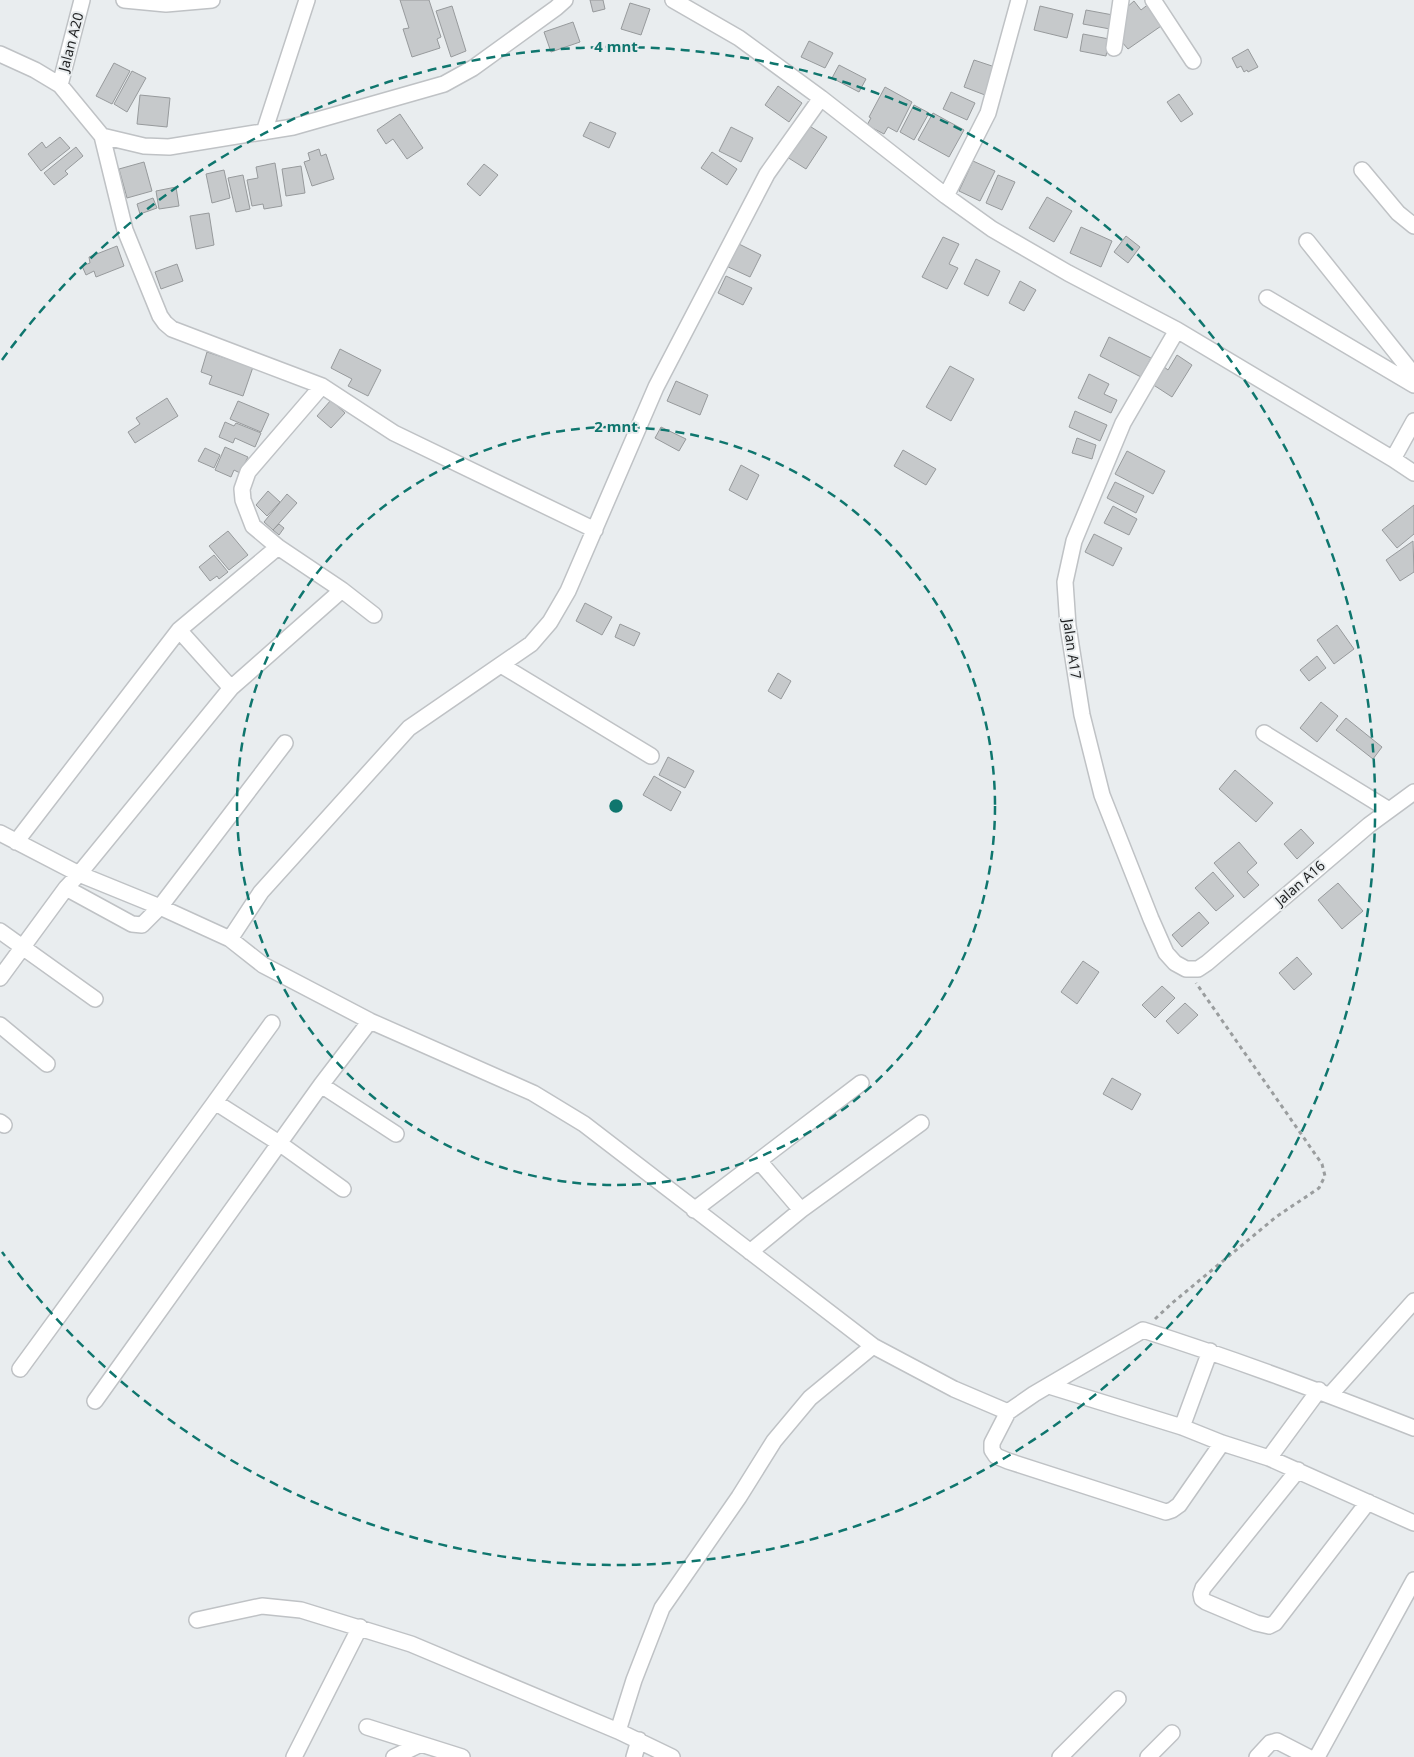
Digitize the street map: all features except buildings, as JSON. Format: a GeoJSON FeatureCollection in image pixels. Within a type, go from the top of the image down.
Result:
{"type":"FeatureCollection","features":[{"type":"Feature","properties":{"kind":"street","name":"Jalan A20"},"geometry":{"type":"LineString","coordinates":[[60,85],[82,0]]}},
{"type":"Feature","properties":{"kind":"street"},"geometry":{"type":"LineString","coordinates":[[124,0],[166,4],[212,0]]}},
{"type":"Feature","properties":{"kind":"street"},"geometry":{"type":"LineString","coordinates":[[264,132],[307,0]]}},
{"type":"Feature","properties":{"kind":"street"},"geometry":{"type":"LineString","coordinates":[[102,136],[144,146],[169,147],[293,127],[444,84],[473,68],[556,8],[564,0]]}},
{"type":"Feature","properties":{"kind":"street"},"geometry":{"type":"LineString","coordinates":[[673,0],[740,38],[992,229],[1176,330],[1393,459],[1414,474]]}},
{"type":"Feature","properties":{"kind":"street"},"geometry":{"type":"LineString","coordinates":[[946,196],[988,113],[1019,0]]}},
{"type":"Feature","properties":{"kind":"street"},"geometry":{"type":"LineString","coordinates":[[1114,48],[1121,0]]}},
{"type":"Feature","properties":{"kind":"street"},"geometry":{"type":"LineString","coordinates":[[1154,0],[1193,61]]}},
{"type":"Feature","properties":{"kind":"street"},"geometry":{"type":"LineString","coordinates":[[0,54],[35,70],[60,85],[102,136],[125,230],[160,316],[172,329],[322,386],[394,433],[595,530]]}},
{"type":"Feature","properties":{"kind":"street"},"geometry":{"type":"LineString","coordinates":[[230,940],[261,892],[409,728],[531,644],[550,622],[568,591],[656,387],[763,183],[821,98]]}},
{"type":"Feature","properties":{"kind":"street"},"geometry":{"type":"LineString","coordinates":[[1362,170],[1398,213],[1414,226]]}},
{"type":"Feature","properties":{"kind":"street"},"geometry":{"type":"LineString","coordinates":[[1307,241],[1414,375]]}},
{"type":"Feature","properties":{"kind":"street"},"geometry":{"type":"LineString","coordinates":[[1267,298],[1414,385]]}},
{"type":"Feature","properties":{"kind":"street","name":"Jalan A17"},"geometry":{"type":"LineString","coordinates":[[1176,330],[1123,423],[1074,542],[1066,582],[1068,626],[1082,715],[1102,794],[1166,953],[1186,969]]}},
{"type":"Feature","properties":{"kind":"street"},"geometry":{"type":"LineString","coordinates":[[322,386],[248,472],[242,489],[243,500],[253,526],[278,547],[342,590],[374,615]]}},
{"type":"Feature","properties":{"kind":"street"},"geometry":{"type":"LineString","coordinates":[[1393,459],[1414,421]]}},
{"type":"Feature","properties":{"kind":"street"},"geometry":{"type":"LineString","coordinates":[[16,842],[179,630],[278,547]]}},
{"type":"Feature","properties":{"kind":"street"},"geometry":{"type":"LineString","coordinates":[[0,978],[66,888],[231,688],[342,590]]}},
{"type":"Feature","properties":{"kind":"street"},"geometry":{"type":"LineString","coordinates":[[179,630],[231,688]]}},
{"type":"Feature","properties":{"kind":"street"},"geometry":{"type":"LineString","coordinates":[[501,665],[650,756]]}},
{"type":"Feature","properties":{"kind":"street"},"geometry":{"type":"LineString","coordinates":[[1264,733],[1389,810]]}},
{"type":"Feature","properties":{"kind":"street"},"geometry":{"type":"LineString","coordinates":[[66,888],[137,926],[142,925],[160,908],[285,743]]}},
{"type":"Feature","properties":{"kind":"street","name":"Jalan A16"},"geometry":{"type":"LineString","coordinates":[[1186,969],[1198,969],[1207,963],[1354,838],[1414,792]]}},
{"type":"Feature","properties":{"kind":"street"},"geometry":{"type":"LineString","coordinates":[[0,833],[79,874],[230,940],[264,965],[370,1021],[534,1093],[584,1124],[873,1346],[954,1389],[1008,1412]]}},
{"type":"Feature","properties":{"kind":"street"},"geometry":{"type":"LineString","coordinates":[[0,932],[96,999]]}},
{"type":"Feature","properties":{"kind":"street"},"geometry":{"type":"LineString","coordinates":[[95,1401],[279,1143],[370,1021]]}},
{"type":"Feature","properties":{"kind":"street"},"geometry":{"type":"LineString","coordinates":[[20,1369],[272,1023]]}},
{"type":"Feature","properties":{"kind":"street"},"geometry":{"type":"LineString","coordinates":[[0,1025],[47,1064]]}},
{"type":"Feature","properties":{"kind":"street"},"geometry":{"type":"LineString","coordinates":[[694,1210],[861,1083]]}},
{"type":"Feature","properties":{"kind":"street"},"geometry":{"type":"LineString","coordinates":[[321,1085],[396,1134]]}},
{"type":"Feature","properties":{"kind":"street"},"geometry":{"type":"LineString","coordinates":[[215,1102],[279,1143],[343,1189]]}},
{"type":"Feature","properties":{"kind":"street"},"geometry":{"type":"LineString","coordinates":[[750,1252],[801,1210],[921,1123]]}},
{"type":"Feature","properties":{"kind":"street"},"geometry":{"type":"LineString","coordinates":[[759,1161],[801,1210]]}},
{"type":"Feature","properties":{"kind":"street"},"geometry":{"type":"LineString","coordinates":[[1269,1458],[1324,1393],[1414,1301]]}},
{"type":"Feature","properties":{"kind":"street"},"geometry":{"type":"LineString","coordinates":[[1222,1443],[1179,1505],[1166,1512],[996,1456],[992,1450],[992,1443],[1008,1412],[1143,1330],[1210,1351],[1414,1427]]}},
{"type":"Feature","properties":{"kind":"street"},"geometry":{"type":"LineString","coordinates":[[618,1731],[634,1680],[662,1608],[739,1498],[774,1442],[810,1398],[873,1346]]}},
{"type":"Feature","properties":{"kind":"street"},"geometry":{"type":"LineString","coordinates":[[1182,1427],[1210,1351]]}},
{"type":"Feature","properties":{"kind":"street"},"geometry":{"type":"LineString","coordinates":[[1049,1386],[1182,1427],[1222,1443],[1269,1458],[1414,1523]]}},
{"type":"Feature","properties":{"kind":"street"},"geometry":{"type":"LineString","coordinates":[[1298,1470],[1203,1588],[1202,1599],[1256,1623],[1269,1626],[1275,1623],[1368,1502]]}},
{"type":"Feature","properties":{"kind":"street"},"geometry":{"type":"LineString","coordinates":[[1317,1757],[1414,1580]]}},
{"type":"Feature","properties":{"kind":"street"},"geometry":{"type":"LineString","coordinates":[[197,1620],[262,1606],[301,1610],[360,1627],[411,1644],[639,1740],[672,1757]]}},
{"type":"Feature","properties":{"kind":"street"},"geometry":{"type":"LineString","coordinates":[[294,1757],[360,1627]]}},
{"type":"Feature","properties":{"kind":"street"},"geometry":{"type":"LineString","coordinates":[[1060,1757],[1118,1699]]}},
{"type":"Feature","properties":{"kind":"street"},"geometry":{"type":"LineString","coordinates":[[367,1728],[462,1757]]}},
{"type":"Feature","properties":{"kind":"street"},"geometry":{"type":"LineString","coordinates":[[1148,1757],[1172,1733]]}},
{"type":"Feature","properties":{"kind":"street"},"geometry":{"type":"LineString","coordinates":[[634,1757],[639,1740]]}},
{"type":"Feature","properties":{"kind":"street"},"geometry":{"type":"LineString","coordinates":[[1257,1757],[1270,1743],[1277,1741],[1308,1757]]}},
{"type":"Feature","properties":{"kind":"street"},"geometry":{"type":"LineString","coordinates":[[394,1757],[421,1744]]}},
{"type":"Feature","properties":{"kind":"path"},"geometry":{"type":"LineString","coordinates":[[1143,1330],[1171,1304],[1276,1217],[1319,1188],[1324,1176],[1322,1164],[1186,969]]}}]}
